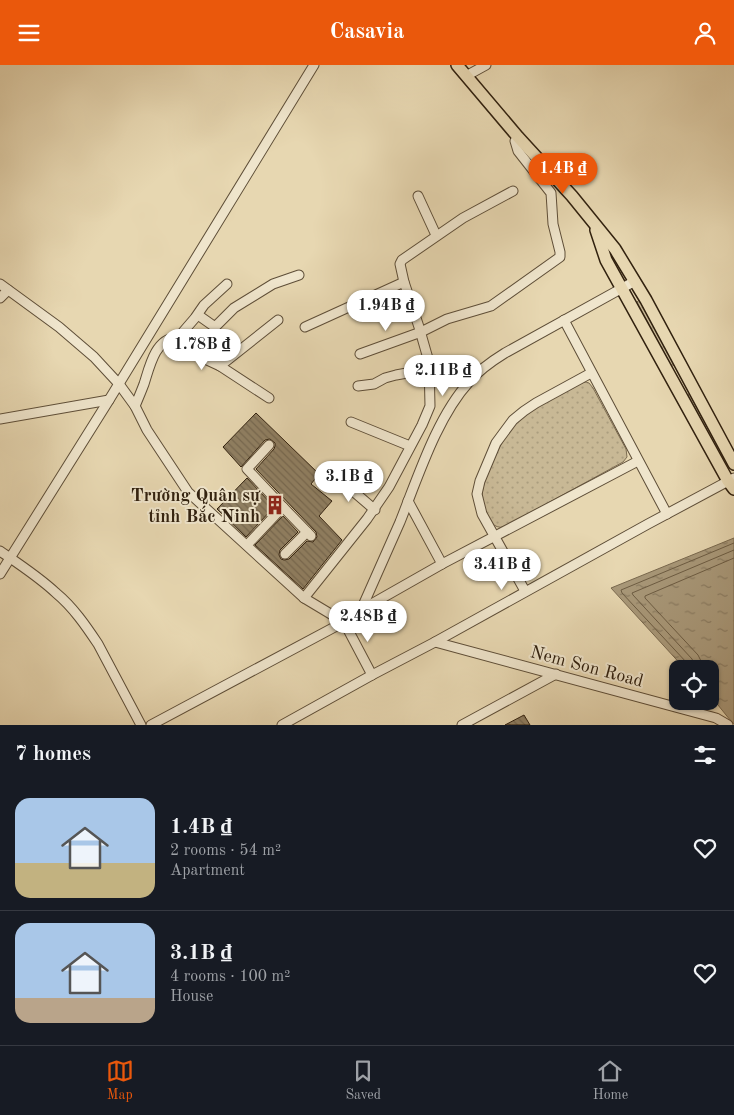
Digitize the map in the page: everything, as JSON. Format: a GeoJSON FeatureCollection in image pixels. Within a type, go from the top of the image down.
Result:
{"type":"FeatureCollection","features":[{"type":"Feature","properties":{"kind":"main road"},"geometry":{"type":"LineString","coordinates":[[457,65],[518,137],[564,186],[615,249],[646,300],[734,464]]}},
{"type":"Feature","properties":{"kind":"main road"},"geometry":{"type":"LineString","coordinates":[[593,221],[606,259],[732,483]]}},
{"type":"Feature","properties":{"kind":"main road"},"geometry":{"type":"LineString","coordinates":[[676,386],[688,379]]}},
{"type":"Feature","properties":{"kind":"street"},"geometry":{"type":"LineString","coordinates":[[0,574],[119,384],[314,65]]}},
{"type":"Feature","properties":{"kind":"street"},"geometry":{"type":"LineString","coordinates":[[466,76],[486,65]]}},
{"type":"Feature","properties":{"kind":"street"},"geometry":{"type":"LineString","coordinates":[[360,354],[420,332],[447,319],[491,306],[560,257],[553,224],[551,195],[518,151],[515,141],[518,137]]}},
{"type":"Feature","properties":{"kind":"street"},"geometry":{"type":"LineString","coordinates":[[551,195],[564,186]]}},
{"type":"Feature","properties":{"kind":"street"},"geometry":{"type":"LineString","coordinates":[[304,598],[367,519],[389,487],[430,406],[429,362],[404,282],[400,264],[402,260],[463,218],[513,191]]}},
{"type":"Feature","properties":{"kind":"street"},"geometry":{"type":"LineString","coordinates":[[418,196],[436,235]]}},
{"type":"Feature","properties":{"kind":"street"},"geometry":{"type":"LineString","coordinates":[[198,315],[215,327],[234,308],[273,284],[299,275]]}},
{"type":"Feature","properties":{"kind":"street"},"geometry":{"type":"LineString","coordinates":[[361,610],[440,427],[470,380],[499,357],[635,281]]}},
{"type":"Feature","properties":{"kind":"street"},"geometry":{"type":"LineString","coordinates":[[305,327],[404,282]]}},
{"type":"Feature","properties":{"kind":"street"},"geometry":{"type":"LineString","coordinates":[[0,283],[59,327],[94,357],[119,384],[188,491],[304,598],[344,621],[372,675]]}},
{"type":"Feature","properties":{"kind":"street"},"geometry":{"type":"LineString","coordinates":[[176,339],[198,315],[204,305],[227,284]]}},
{"type":"Feature","properties":{"kind":"street"},"geometry":{"type":"LineString","coordinates":[[0,298],[8,290]]}},
{"type":"Feature","properties":{"kind":"street"},"geometry":{"type":"LineString","coordinates":[[220,366],[278,321]]}},
{"type":"Feature","properties":{"kind":"street"},"geometry":{"type":"LineString","coordinates":[[564,321],[667,514]]}},
{"type":"Feature","properties":{"kind":"street"},"geometry":{"type":"LineString","coordinates":[[135,407],[154,353],[166,340],[172,338],[269,398]]}},
{"type":"Feature","properties":{"kind":"street"},"geometry":{"type":"LineString","coordinates":[[358,387],[396,375],[429,369]]}},
{"type":"Feature","properties":{"kind":"street"},"geometry":{"type":"LineString","coordinates":[[525,591],[482,514],[478,490],[484,469],[496,443],[509,425],[524,411],[591,373]]}},
{"type":"Feature","properties":{"kind":"street"},"geometry":{"type":"LineString","coordinates":[[0,419],[109,400]]}},
{"type":"Feature","properties":{"kind":"street"},"geometry":{"type":"LineString","coordinates":[[351,422],[410,447]]}},
{"type":"Feature","properties":{"kind":"street"},"geometry":{"type":"LineString","coordinates":[[269,445],[247,469],[309,534],[285,554]]}},
{"type":"Feature","properties":{"kind":"street"},"geometry":{"type":"LineString","coordinates":[[151,725],[344,621],[442,564],[638,461]]}},
{"type":"Feature","properties":{"kind":"street"},"geometry":{"type":"LineString","coordinates":[[339,479],[375,510]]}},
{"type":"Feature","properties":{"kind":"street"},"geometry":{"type":"LineString","coordinates":[[282,725],[667,514],[732,483]]}},
{"type":"Feature","properties":{"kind":"street"},"geometry":{"type":"LineString","coordinates":[[408,501],[442,564]]}},
{"type":"Feature","properties":{"kind":"street"},"geometry":{"type":"LineString","coordinates":[[247,545],[283,507]]}},
{"type":"Feature","properties":{"kind":"street"},"geometry":{"type":"LineString","coordinates":[[0,551],[57,593],[82,621],[98,644],[141,725]]}},
{"type":"Feature","properties":{"kind":"street","name":"Nem Son Road"},"geometry":{"type":"LineString","coordinates":[[435,642],[716,718],[728,725]]}},
{"type":"Feature","properties":{"kind":"street"},"geometry":{"type":"LineString","coordinates":[[462,725],[480,721],[556,675]]}},
{"type":"Feature","properties":{"kind":"shaded area"},"geometry":{"type":"Polygon","coordinates":[[[639,300],[674,365],[671,365],[637,302],[639,300]]]}},
{"type":"Feature","properties":{"kind":"shaded area"},"geometry":{"type":"Polygon","coordinates":[[[586,382],[593,388],[626,449],[627,457],[623,462],[504,527],[497,527],[490,521],[485,512],[482,502],[482,491],[500,446],[521,418],[556,396],[586,382]]]}},
{"type":"Feature","properties":{"kind":"shaded area"},"geometry":{"type":"Polygon","coordinates":[[[691,393],[725,459],[722,458],[689,397],[688,395],[691,393]]]}},
{"type":"Feature","properties":{"kind":"water"},"geometry":{"type":"Polygon","coordinates":[[[734,538],[734,724],[719,706],[719,660],[677,660],[611,588],[734,538]]]}},
{"type":"Feature","properties":{"kind":"building","name":"Trường Quân sự tỉnh Bắc Ninh"},"geometry":{"type":"Polygon","coordinates":[[[256,413],[319,474],[311,484],[332,501],[319,516],[342,540],[303,589],[255,545],[283,516],[298,532],[280,550],[279,555],[281,559],[289,559],[307,541],[313,542],[317,537],[316,532],[256,469],[274,449],[275,443],[270,439],[265,440],[241,467],[223,447],[256,413]]]}},
{"type":"Feature","properties":{"kind":"building"},"geometry":{"type":"Polygon","coordinates":[[[247,478],[274,507],[246,537],[217,509],[247,478]]]}},
{"type":"Feature","properties":{"kind":"building"},"geometry":{"type":"Polygon","coordinates":[[[524,715],[530,725],[505,725],[524,715]]]}},
{"type":"Feature","properties":{"kind":"place","name":"Trường Quân sự tỉnh Bắc Ninh"},"geometry":{"type":"Point","coordinates":[275,505]}}]}
